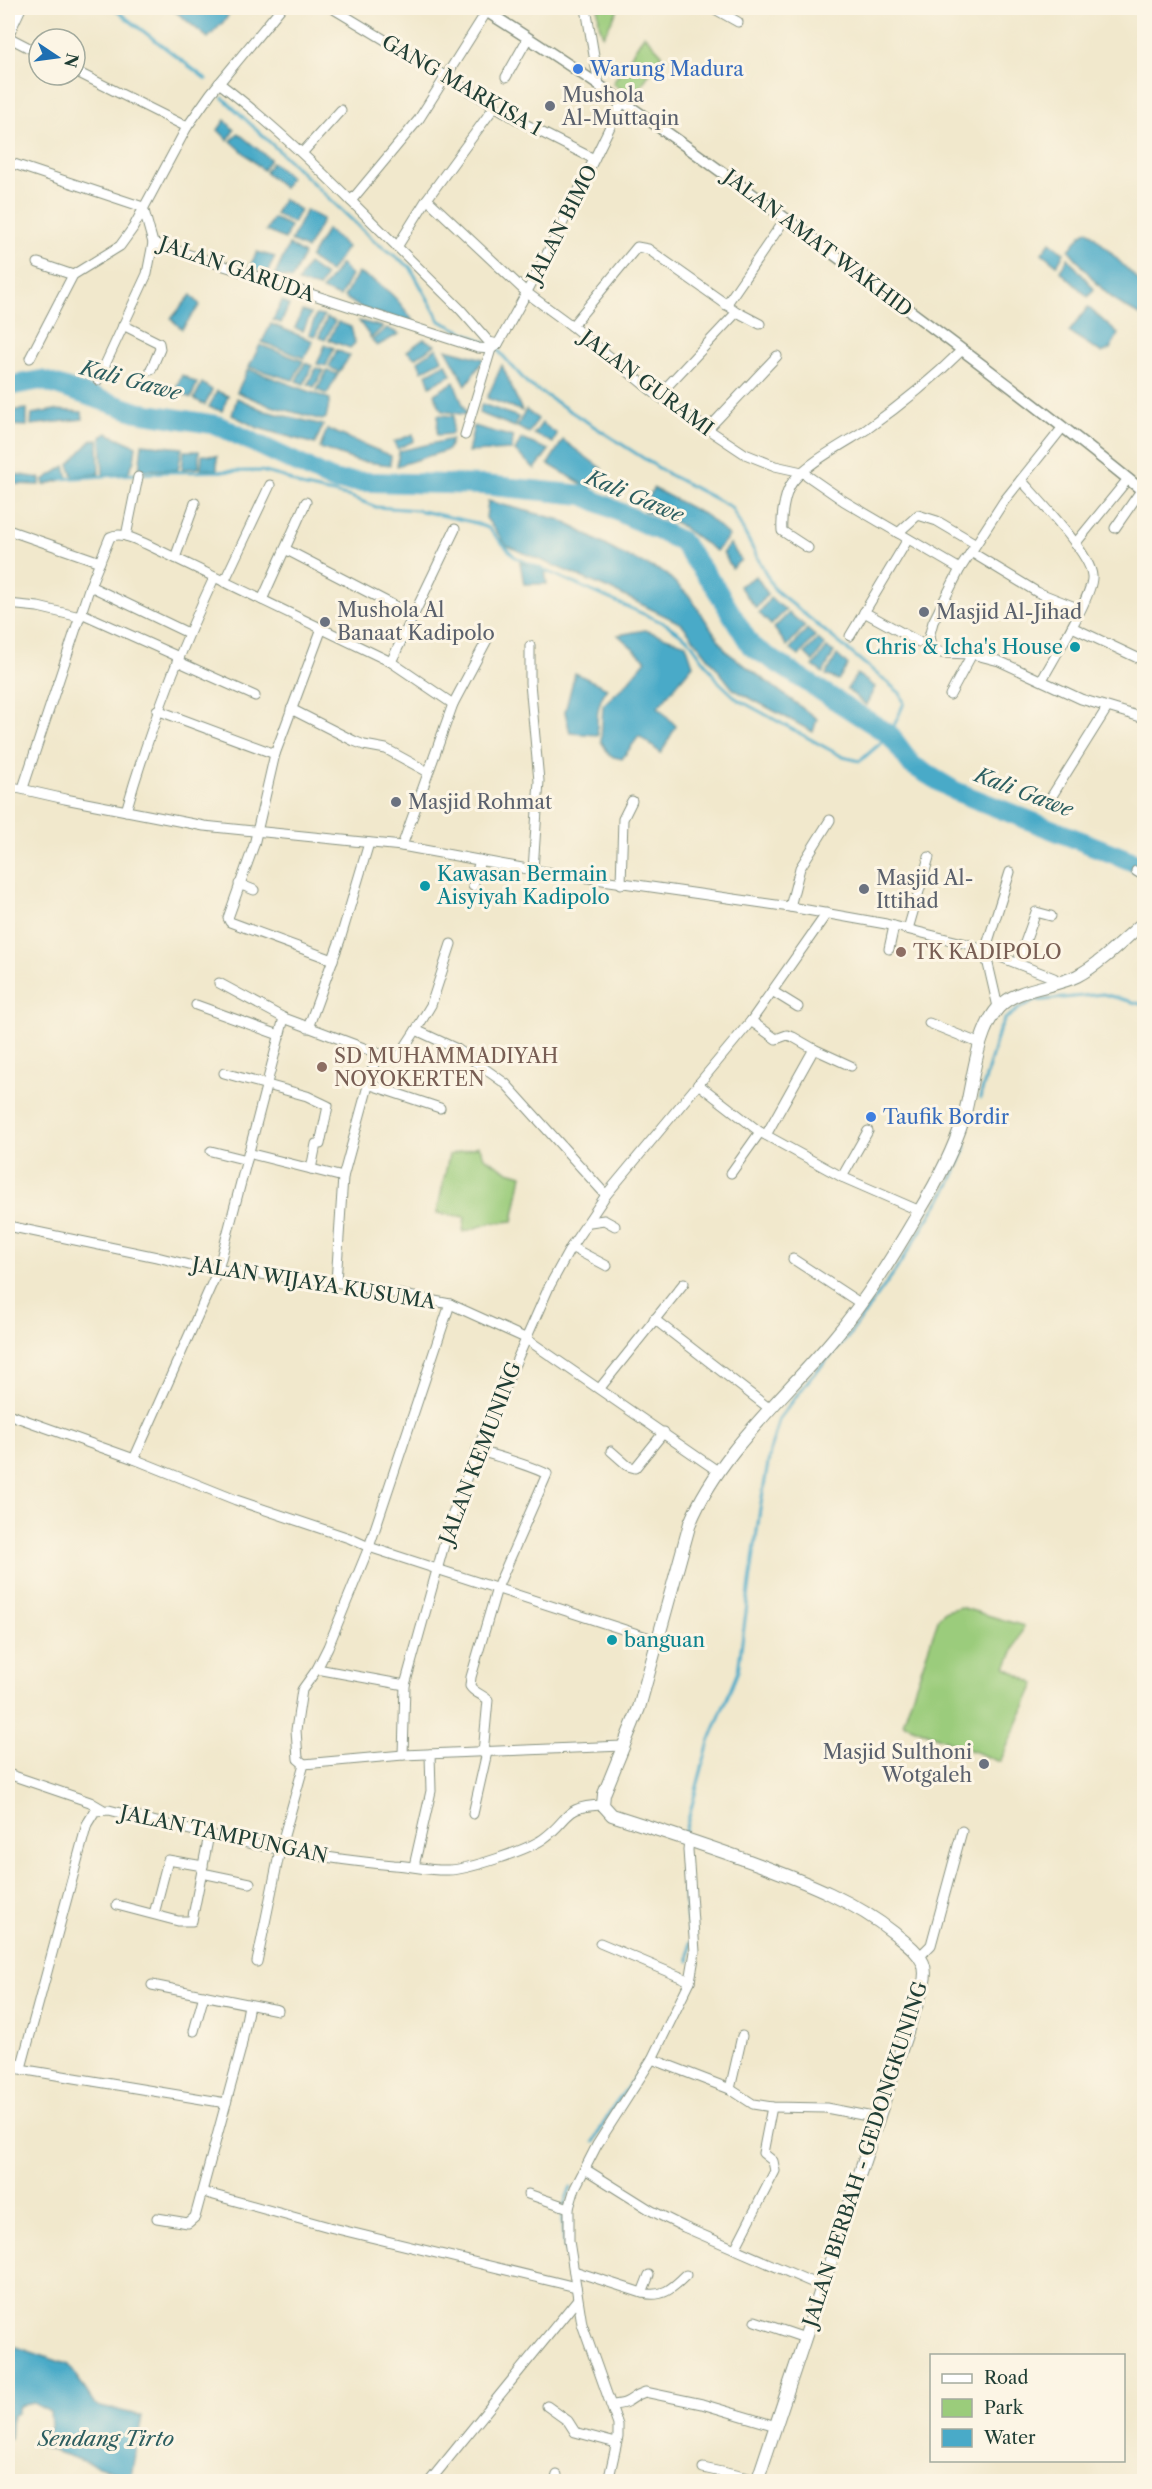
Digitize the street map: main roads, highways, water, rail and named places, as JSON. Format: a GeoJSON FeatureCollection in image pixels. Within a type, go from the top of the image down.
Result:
{"type":"FeatureCollection","features":[{"type":"Feature","properties":{"kind":"main road","name":"JALAN BERBAH - GEDONGKUNING"},"geometry":{"type":"LineString","coordinates":[[758,2481],[925,1977],[925,1969],[910,1945],[874,1917],[841,1897],[684,1838],[612,1815],[603,1805],[606,1787],[639,1708],[690,1523],[718,1472],[770,1409],[835,1337],[920,1211],[946,1163],[963,1120],[981,1044],[998,1007],[1022,993],[1077,976],[1144,922]]}},
{"type":"Feature","properties":{"kind":"water"},"geometry":{"type":"Polygon","coordinates":[[[171,8],[232,8],[226,19],[208,38],[171,8]]]}},
{"type":"Feature","properties":{"kind":"water"},"geometry":{"type":"Polygon","coordinates":[[[225,120],[234,130],[228,140],[218,130],[225,120]]]}},
{"type":"Feature","properties":{"kind":"water"},"geometry":{"type":"Polygon","coordinates":[[[238,133],[270,159],[263,170],[231,141],[238,133]]]}},
{"type":"Feature","properties":{"kind":"water"},"geometry":{"type":"Polygon","coordinates":[[[272,162],[290,177],[284,188],[265,172],[272,162]]]}},
{"type":"Feature","properties":{"kind":"water"},"geometry":{"type":"Polygon","coordinates":[[[283,199],[300,210],[293,223],[275,214],[283,199]]]}},
{"type":"Feature","properties":{"kind":"water"},"geometry":{"type":"Polygon","coordinates":[[[306,210],[323,219],[307,249],[291,241],[306,210]]]}},
{"type":"Feature","properties":{"kind":"water"},"geometry":{"type":"Polygon","coordinates":[[[273,218],[290,226],[285,239],[266,231],[273,218]]]}},
{"type":"Feature","properties":{"kind":"water"},"geometry":{"type":"Polygon","coordinates":[[[327,229],[347,247],[330,272],[310,258],[327,229]]]}},
{"type":"Feature","properties":{"kind":"water"},"geometry":{"type":"Polygon","coordinates":[[[1088,230],[1144,286],[1144,317],[1110,297],[1069,250],[1088,230]]]}},
{"type":"Feature","properties":{"kind":"water"},"geometry":{"type":"Polygon","coordinates":[[[1050,242],[1064,253],[1057,265],[1042,253],[1050,242]]]}},
{"type":"Feature","properties":{"kind":"water"},"geometry":{"type":"Polygon","coordinates":[[[289,245],[304,254],[292,279],[275,275],[289,245]]]}},
{"type":"Feature","properties":{"kind":"water"},"geometry":{"type":"Polygon","coordinates":[[[257,252],[275,257],[267,273],[249,268],[257,252]]]}},
{"type":"Feature","properties":{"kind":"water"},"geometry":{"type":"Polygon","coordinates":[[[1068,258],[1094,289],[1088,297],[1060,271],[1068,258]]]}},
{"type":"Feature","properties":{"kind":"water"},"geometry":{"type":"Polygon","coordinates":[[[308,264],[325,276],[319,288],[298,282],[308,264]]]}},
{"type":"Feature","properties":{"kind":"water"},"geometry":{"type":"Polygon","coordinates":[[[341,264],[351,275],[340,297],[322,290],[341,264]]]}},
{"type":"Feature","properties":{"kind":"water"},"geometry":{"type":"Polygon","coordinates":[[[358,273],[390,292],[413,321],[410,324],[361,308],[344,297],[358,273]]]}},
{"type":"Feature","properties":{"kind":"water"},"geometry":{"type":"Polygon","coordinates":[[[191,295],[200,305],[182,329],[171,319],[191,295]]]}},
{"type":"Feature","properties":{"kind":"water"},"geometry":{"type":"Polygon","coordinates":[[[282,301],[289,305],[281,323],[273,320],[282,301]]]}},
{"type":"Feature","properties":{"kind":"water"},"geometry":{"type":"Polygon","coordinates":[[[1088,307],[1118,334],[1110,349],[1102,353],[1069,332],[1088,307]]]}},
{"type":"Feature","properties":{"kind":"water"},"geometry":{"type":"Polygon","coordinates":[[[302,311],[311,314],[303,331],[295,328],[302,311]]]}},
{"type":"Feature","properties":{"kind":"water"},"geometry":{"type":"Polygon","coordinates":[[[316,315],[324,316],[315,336],[309,334],[316,315]]]}},
{"type":"Feature","properties":{"kind":"water"},"geometry":{"type":"Polygon","coordinates":[[[327,318],[335,321],[325,340],[319,337],[327,318]]]}},
{"type":"Feature","properties":{"kind":"water"},"geometry":{"type":"Polygon","coordinates":[[[359,321],[383,327],[371,338],[359,321]]]}},
{"type":"Feature","properties":{"kind":"water"},"geometry":{"type":"Polygon","coordinates":[[[338,322],[351,327],[355,343],[350,348],[329,340],[338,322]]]}},
{"type":"Feature","properties":{"kind":"water"},"geometry":{"type":"Polygon","coordinates":[[[271,324],[313,341],[304,358],[262,342],[271,324]]]}},
{"type":"Feature","properties":{"kind":"water"},"geometry":{"type":"Polygon","coordinates":[[[387,328],[399,334],[377,346],[372,340],[387,328]]]}},
{"type":"Feature","properties":{"kind":"water"},"geometry":{"type":"Polygon","coordinates":[[[424,339],[435,345],[415,358],[407,351],[424,339]]]}},
{"type":"Feature","properties":{"kind":"water"},"geometry":{"type":"Polygon","coordinates":[[[260,345],[303,361],[293,380],[249,367],[260,345]]]}},
{"type":"Feature","properties":{"kind":"water"},"geometry":{"type":"Polygon","coordinates":[[[325,345],[334,348],[326,366],[317,364],[325,345]]]}},
{"type":"Feature","properties":{"kind":"water"},"geometry":{"type":"Polygon","coordinates":[[[437,348],[442,360],[422,371],[418,361],[437,348]]]}},
{"type":"Feature","properties":{"kind":"water"},"geometry":{"type":"Polygon","coordinates":[[[446,349],[484,359],[466,385],[446,349]]]}},
{"type":"Feature","properties":{"kind":"water"},"geometry":{"type":"Polygon","coordinates":[[[337,350],[350,356],[339,372],[329,367],[337,350]]]}},
{"type":"Feature","properties":{"kind":"water"},"geometry":{"type":"Polygon","coordinates":[[[305,363],[312,366],[304,384],[296,381],[305,363]]]}},
{"type":"Feature","properties":{"kind":"water"},"geometry":{"type":"Polygon","coordinates":[[[446,363],[451,375],[430,386],[426,374],[446,363]]]}},
{"type":"Feature","properties":{"kind":"water"},"geometry":{"type":"Polygon","coordinates":[[[502,365],[522,411],[487,398],[502,365]]]}},
{"type":"Feature","properties":{"kind":"water"},"geometry":{"type":"Polygon","coordinates":[[[316,368],[324,371],[314,387],[308,384],[316,368]]]}},
{"type":"Feature","properties":{"kind":"water"},"geometry":{"type":"Polygon","coordinates":[[[248,369],[330,399],[326,418],[322,420],[268,405],[237,392],[248,369]]]}},
{"type":"Feature","properties":{"kind":"water"},"geometry":{"type":"Polygon","coordinates":[[[327,371],[338,374],[327,394],[317,390],[327,371]]]}},
{"type":"Feature","properties":{"kind":"water"},"geometry":{"type":"Polygon","coordinates":[[[182,375],[197,383],[191,398],[175,390],[182,375]]]}},
{"type":"Feature","properties":{"kind":"water"},"geometry":{"type":"Polygon","coordinates":[[[454,382],[467,415],[442,411],[434,394],[454,382]]]}},
{"type":"Feature","properties":{"kind":"water"},"geometry":{"type":"Polygon","coordinates":[[[202,383],[212,390],[205,405],[194,399],[202,383]]]}},
{"type":"Feature","properties":{"kind":"water"},"geometry":{"type":"Polygon","coordinates":[[[217,391],[228,396],[222,411],[209,407],[217,391]]]}},
{"type":"Feature","properties":{"kind":"water"},"geometry":{"type":"Polygon","coordinates":[[[237,398],[265,411],[323,425],[315,444],[258,428],[232,415],[237,398]]]}},
{"type":"Feature","properties":{"kind":"water"},"geometry":{"type":"Polygon","coordinates":[[[482,404],[518,417],[515,427],[479,413],[482,404]]]}},
{"type":"Feature","properties":{"kind":"water"},"geometry":{"type":"Polygon","coordinates":[[[27,409],[27,426],[8,425],[8,411],[27,409]]]}},
{"type":"Feature","properties":{"kind":"water"},"geometry":{"type":"Polygon","coordinates":[[[55,410],[82,412],[83,419],[31,425],[32,414],[55,410]]]}},
{"type":"Feature","properties":{"kind":"water"},"geometry":{"type":"Polygon","coordinates":[[[526,410],[538,419],[529,433],[517,427],[526,410]]]}},
{"type":"Feature","properties":{"kind":"water"},"geometry":{"type":"Polygon","coordinates":[[[438,415],[454,416],[452,434],[437,435],[438,415]]]}},
{"type":"Feature","properties":{"kind":"water"},"geometry":{"type":"Polygon","coordinates":[[[542,423],[557,434],[553,443],[534,434],[542,423]]]}},
{"type":"Feature","properties":{"kind":"water"},"geometry":{"type":"Polygon","coordinates":[[[474,426],[513,437],[512,450],[468,452],[474,426]]]}},
{"type":"Feature","properties":{"kind":"water"},"geometry":{"type":"Polygon","coordinates":[[[327,429],[391,456],[390,465],[357,461],[320,448],[327,429]]]}},
{"type":"Feature","properties":{"kind":"water"},"geometry":{"type":"Polygon","coordinates":[[[107,433],[136,446],[134,461],[128,473],[103,475],[101,437],[107,433]]]}},
{"type":"Feature","properties":{"kind":"water"},"geometry":{"type":"Polygon","coordinates":[[[413,434],[414,441],[397,449],[394,442],[413,434]]]}},
{"type":"Feature","properties":{"kind":"water"},"geometry":{"type":"Polygon","coordinates":[[[452,439],[448,450],[397,466],[399,451],[452,439]]]}},
{"type":"Feature","properties":{"kind":"water"},"geometry":{"type":"Polygon","coordinates":[[[521,439],[549,450],[535,469],[515,451],[521,439]]]}},
{"type":"Feature","properties":{"kind":"water"},"geometry":{"type":"Polygon","coordinates":[[[92,440],[98,440],[99,474],[73,477],[69,464],[92,440]]]}},
{"type":"Feature","properties":{"kind":"water"},"geometry":{"type":"Polygon","coordinates":[[[563,440],[602,469],[591,489],[548,464],[563,440]]]}},
{"type":"Feature","properties":{"kind":"water"},"geometry":{"type":"Polygon","coordinates":[[[142,444],[182,448],[178,470],[139,470],[142,444]]]}},
{"type":"Feature","properties":{"kind":"water"},"geometry":{"type":"Polygon","coordinates":[[[184,451],[199,451],[199,468],[182,469],[184,451]]]}},
{"type":"Feature","properties":{"kind":"water"},"geometry":{"type":"Polygon","coordinates":[[[202,455],[217,456],[217,470],[201,469],[202,455]]]}},
{"type":"Feature","properties":{"kind":"water"},"geometry":{"type":"Polygon","coordinates":[[[65,466],[68,478],[44,485],[43,480],[65,466]]]}},
{"type":"Feature","properties":{"kind":"water"},"geometry":{"type":"Polygon","coordinates":[[[14,474],[40,478],[40,485],[14,484],[14,474]]]}},
{"type":"Feature","properties":{"kind":"water"},"geometry":{"type":"Polygon","coordinates":[[[653,488],[707,516],[729,536],[716,551],[675,522],[644,511],[653,488]]]}},
{"type":"Feature","properties":{"kind":"water"},"geometry":{"type":"Polygon","coordinates":[[[488,501],[561,520],[617,552],[665,573],[690,597],[727,652],[817,719],[813,732],[733,689],[682,624],[616,592],[507,546],[486,518],[488,501]]]}},
{"type":"Feature","properties":{"kind":"water"},"geometry":{"type":"Polygon","coordinates":[[[730,544],[741,560],[732,568],[723,552],[730,544]]]}},
{"type":"Feature","properties":{"kind":"water"},"geometry":{"type":"Polygon","coordinates":[[[520,562],[545,570],[547,584],[524,584],[520,562]]]}},
{"type":"Feature","properties":{"kind":"water"},"geometry":{"type":"Polygon","coordinates":[[[756,576],[768,594],[756,608],[739,586],[756,576]]]}},
{"type":"Feature","properties":{"kind":"water"},"geometry":{"type":"Polygon","coordinates":[[[770,598],[786,610],[771,625],[759,613],[770,598]]]}},
{"type":"Feature","properties":{"kind":"water"},"geometry":{"type":"Polygon","coordinates":[[[789,613],[805,626],[787,646],[774,628],[789,613]]]}},
{"type":"Feature","properties":{"kind":"water"},"geometry":{"type":"Polygon","coordinates":[[[807,629],[815,636],[799,656],[790,649],[807,629]]]}},
{"type":"Feature","properties":{"kind":"water"},"geometry":{"type":"Polygon","coordinates":[[[645,630],[686,644],[693,665],[658,707],[676,726],[661,753],[639,736],[622,759],[610,756],[601,741],[603,705],[626,684],[646,660],[618,635],[645,630]]]}},
{"type":"Feature","properties":{"kind":"water"},"geometry":{"type":"Polygon","coordinates":[[[818,639],[825,645],[813,661],[805,653],[818,639]]]}},
{"type":"Feature","properties":{"kind":"water"},"geometry":{"type":"Polygon","coordinates":[[[827,648],[834,652],[823,673],[813,666],[827,648]]]}},
{"type":"Feature","properties":{"kind":"water"},"geometry":{"type":"Polygon","coordinates":[[[837,655],[848,665],[838,680],[826,675],[837,655]]]}},
{"type":"Feature","properties":{"kind":"water"},"geometry":{"type":"Polygon","coordinates":[[[575,673],[607,688],[598,710],[598,735],[570,733],[565,712],[575,673]]]}},
{"type":"Feature","properties":{"kind":"water"},"geometry":{"type":"Polygon","coordinates":[[[857,674],[875,687],[866,705],[847,689],[857,674]]]}},
{"type":"Feature","properties":{"kind":"water","name":"Sendang Tirto"},"geometry":{"type":"Polygon","coordinates":[[[8,2344],[69,2365],[97,2405],[142,2416],[131,2477],[33,2444],[45,2440],[51,2426],[50,2412],[33,2403],[19,2406],[17,2413],[12,2416],[10,2439],[8,2439],[8,2344]]]}},
{"type":"Feature","properties":{"kind":"waterway"},"geometry":{"type":"LineString","coordinates":[[113,8],[206,79]]}},
{"type":"Feature","properties":{"kind":"waterway"},"geometry":{"type":"LineString","coordinates":[[223,98],[373,240],[410,267],[440,321],[485,342]]}},
{"type":"Feature","properties":{"kind":"waterway"},"geometry":{"type":"LineString","coordinates":[[60,479],[166,472],[261,471],[284,477],[301,486],[351,497],[376,507],[417,510],[472,522],[488,528],[515,557],[666,624],[689,640],[719,682],[737,699],[843,757],[860,761],[890,735],[904,703],[900,693],[774,589],[731,507],[668,474],[528,384],[496,348]]}},
{"type":"Feature","properties":{"kind":"waterway","name":"Kali Gawe"},"geometry":{"type":"LineString","coordinates":[[8,386],[41,380],[137,412],[217,425],[335,481],[484,485],[583,495],[681,541],[715,587],[751,646],[890,735],[912,765],[955,791],[1144,866]]}},
{"type":"Feature","properties":{"kind":"waterway"},"geometry":{"type":"LineString","coordinates":[[980,1098],[999,1031],[1005,1019],[1020,1008],[1034,1001],[1103,994],[1144,1005]]}},
{"type":"Feature","properties":{"kind":"waterway"},"geometry":{"type":"LineString","coordinates":[[684,1835],[709,1742],[738,1671],[760,1509],[770,1452],[779,1419],[811,1377],[848,1337],[896,1270],[950,1184],[966,1147]]}},
{"type":"Feature","properties":{"kind":"waterway"},"geometry":{"type":"LineString","coordinates":[[683,1842],[682,1875],[689,1934]]}},
{"type":"Feature","properties":{"kind":"waterway"},"geometry":{"type":"LineString","coordinates":[[689,1961],[690,1943]]}},
{"type":"Feature","properties":{"kind":"waterway"},"geometry":{"type":"LineString","coordinates":[[594,2142],[609,2113],[642,2067]]}},
{"type":"Feature","properties":{"kind":"waterway"},"geometry":{"type":"LineString","coordinates":[[566,2253],[562,2228],[563,2213],[571,2188]]}},
{"type":"Feature","properties":{"kind":"place","name":"Warung Madura"},"geometry":{"type":"Point","coordinates":[578,69]}},
{"type":"Feature","properties":{"kind":"place","name":"Mushola Al-Muttaqin"},"geometry":{"type":"Point","coordinates":[550,106]}},
{"type":"Feature","properties":{"kind":"place","name":"Masjid Al-Jihad"},"geometry":{"type":"Point","coordinates":[924,612]}},
{"type":"Feature","properties":{"kind":"place","name":"Mushola Al Banaat Kadipolo"},"geometry":{"type":"Point","coordinates":[325,622]}},
{"type":"Feature","properties":{"kind":"place","name":"Chris & Icha's House"},"geometry":{"type":"Point","coordinates":[1075,647]}},
{"type":"Feature","properties":{"kind":"place","name":"Masjid Rohmat"},"geometry":{"type":"Point","coordinates":[396,802]}},
{"type":"Feature","properties":{"kind":"place","name":"Kawasan Bermain Aisyiyah Kadipolo"},"geometry":{"type":"Point","coordinates":[425,886]}},
{"type":"Feature","properties":{"kind":"place","name":"Masjid Al- Ittihad"},"geometry":{"type":"Point","coordinates":[864,889]}},
{"type":"Feature","properties":{"kind":"place","name":"TK KADIPOLO"},"geometry":{"type":"Point","coordinates":[901,952]}},
{"type":"Feature","properties":{"kind":"place","name":"SD MUHAMMADIYAH NOYOKERTEN"},"geometry":{"type":"Point","coordinates":[322,1067]}},
{"type":"Feature","properties":{"kind":"place","name":"Taufik Bordir"},"geometry":{"type":"Point","coordinates":[871,1117]}},
{"type":"Feature","properties":{"kind":"place","name":"banguan"},"geometry":{"type":"Point","coordinates":[612,1640]}},
{"type":"Feature","properties":{"kind":"place","name":"Masjid Sulthoni Wotgaleh"},"geometry":{"type":"Point","coordinates":[984,1764]}}]}
